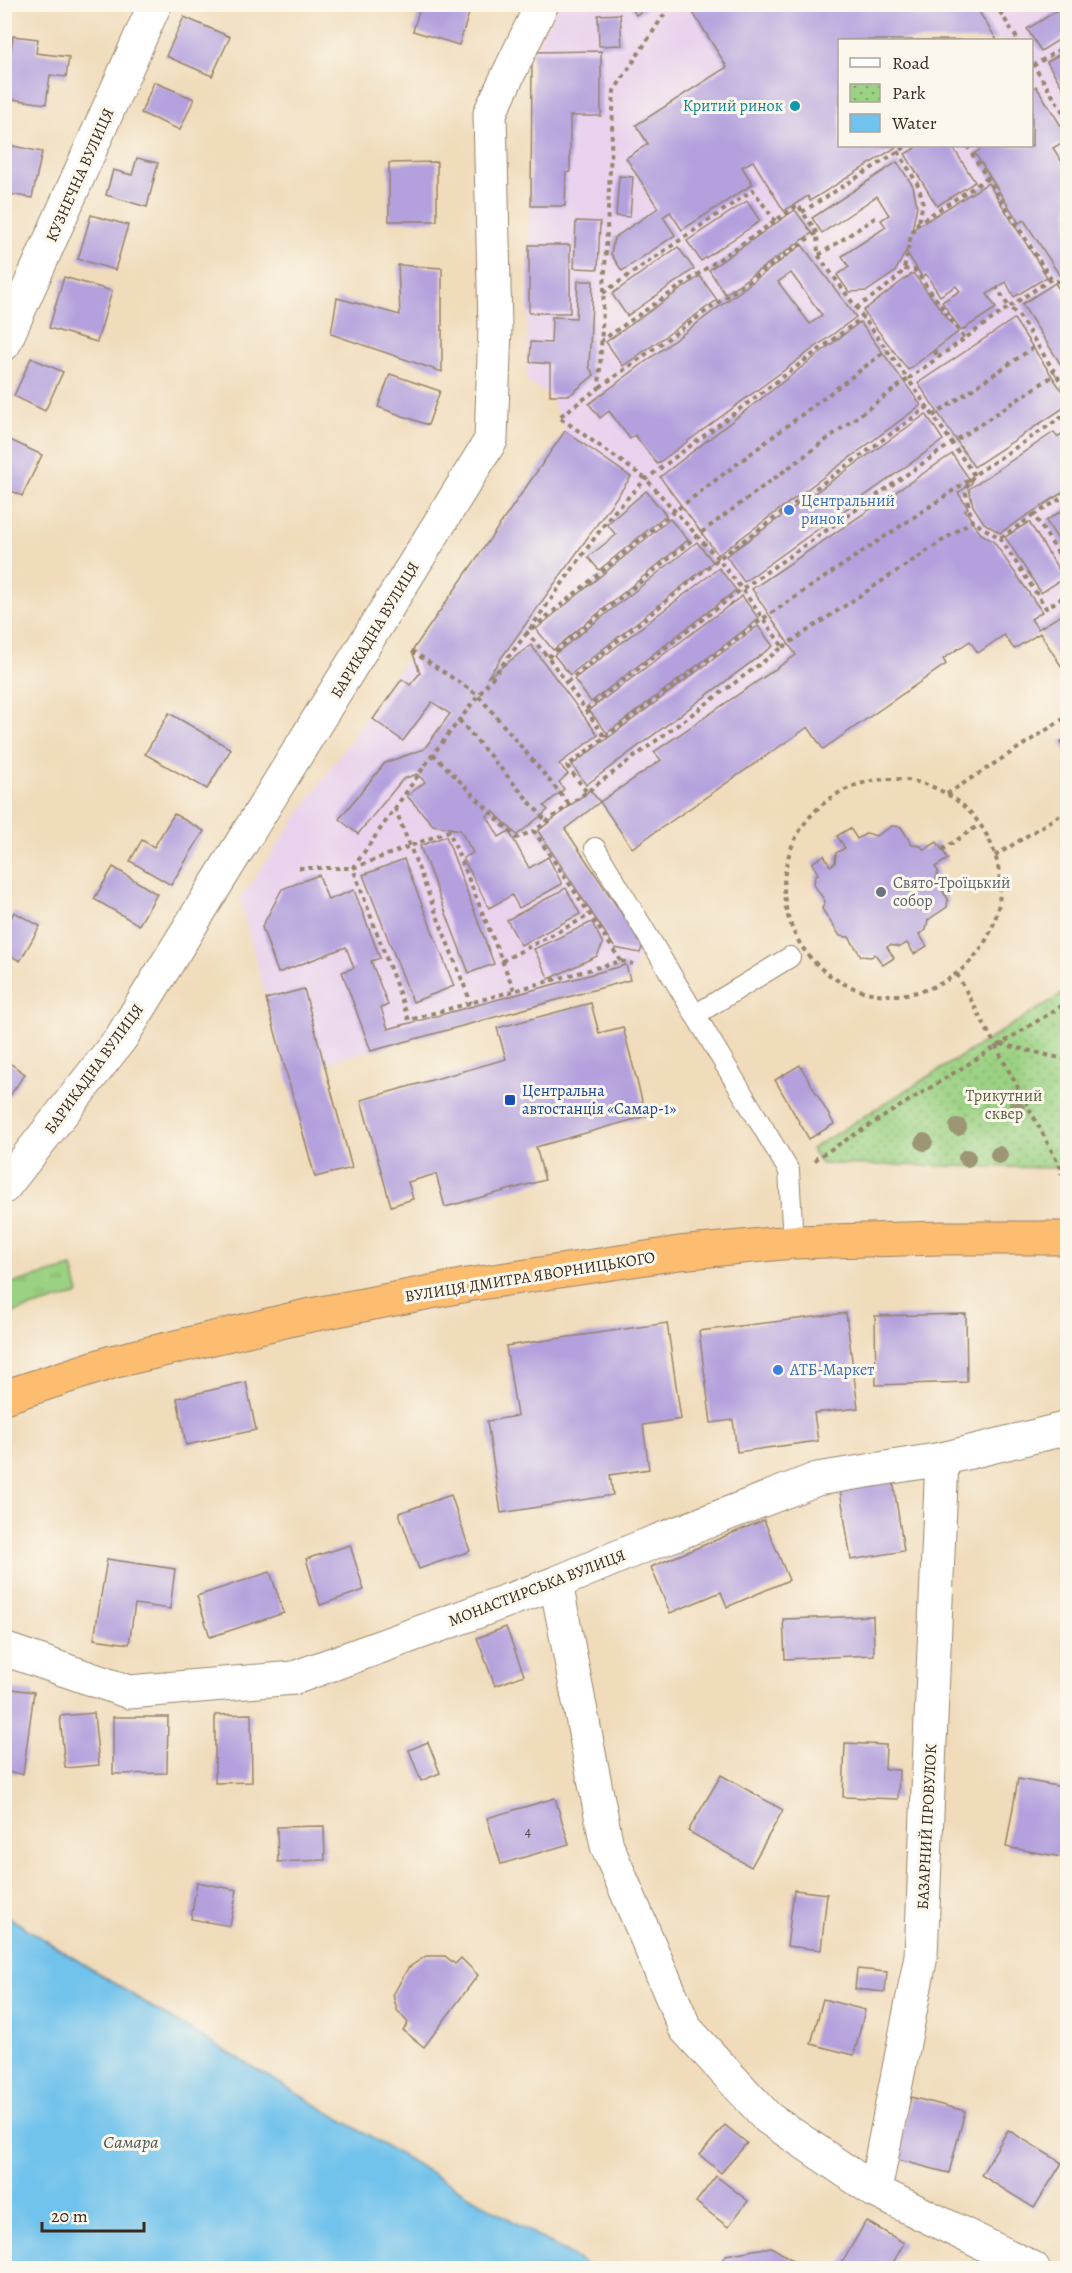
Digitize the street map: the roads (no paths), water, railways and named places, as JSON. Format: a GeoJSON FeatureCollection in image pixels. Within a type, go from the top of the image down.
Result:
{"type":"FeatureCollection","features":[{"type":"Feature","properties":{"kind":"highway","name":"ВУЛИЦЯ ДМИТРА ЯВОРНИЦЬКОГО"},"geometry":{"type":"LineString","coordinates":[[4,1397],[112,1362],[306,1317],[467,1285],[679,1253],[793,1242],[941,1238],[1068,1238]]}},
{"type":"Feature","properties":{"kind":"street","name":"КУЗНЕЧНА ВУЛИЦЯ"},"geometry":{"type":"LineString","coordinates":[[4,345],[154,4]]}},
{"type":"Feature","properties":{"kind":"street","name":"БАРИКАДНА ВУЛИЦЯ"},"geometry":{"type":"LineString","coordinates":[[4,1187],[121,1038],[491,440],[495,327],[490,113],[542,4]]}},
{"type":"Feature","properties":{"kind":"street","name":"МОНАСТИРСЬКА ВУЛИЦЯ"},"geometry":{"type":"LineString","coordinates":[[4,1649],[129,1692],[294,1678],[556,1583],[817,1479],[942,1459],[1068,1428]]}},
{"type":"Feature","properties":{"kind":"street","name":"БАЗАРНИЙ ПРОВУЛОК"},"geometry":{"type":"LineString","coordinates":[[875,2191],[921,1956],[942,1459]]}},
{"type":"Feature","properties":{"kind":"street"},"geometry":{"type":"LineString","coordinates":[[556,1583],[607,1846],[685,2028],[768,2118],[875,2191],[1033,2268]]}},
{"type":"Feature","properties":{"kind":"lane"},"geometry":{"type":"LineString","coordinates":[[596,848],[789,1171],[793,1242]]}},
{"type":"Feature","properties":{"kind":"lane"},"geometry":{"type":"LineString","coordinates":[[695,1015],[790,957]]}},
{"type":"Feature","properties":{"kind":"water","name":"Самара"},"geometry":{"type":"Polygon","coordinates":[[[5,1915],[163,2014],[592,2268],[5,2268],[5,1915]]]}},
{"type":"Feature","properties":{"kind":"place","name":"Критий ринок"},"geometry":{"type":"Point","coordinates":[795,106]}},
{"type":"Feature","properties":{"kind":"place","name":"Центральний ринок"},"geometry":{"type":"Point","coordinates":[789,510]}},
{"type":"Feature","properties":{"kind":"place","name":"Свято-Троїцький собор"},"geometry":{"type":"Point","coordinates":[881,892]}},
{"type":"Feature","properties":{"kind":"place","name":"Центральна автостанція «Самар-1»"},"geometry":{"type":"Point","coordinates":[510,1100]}},
{"type":"Feature","properties":{"kind":"place","name":"АТБ-Маркет"},"geometry":{"type":"Point","coordinates":[778,1370]}},
{"type":"Feature","properties":{"kind":"park label","name":"Трикутний сквер"},"geometry":{"type":"Point","coordinates":[1004,1105]}}]}
